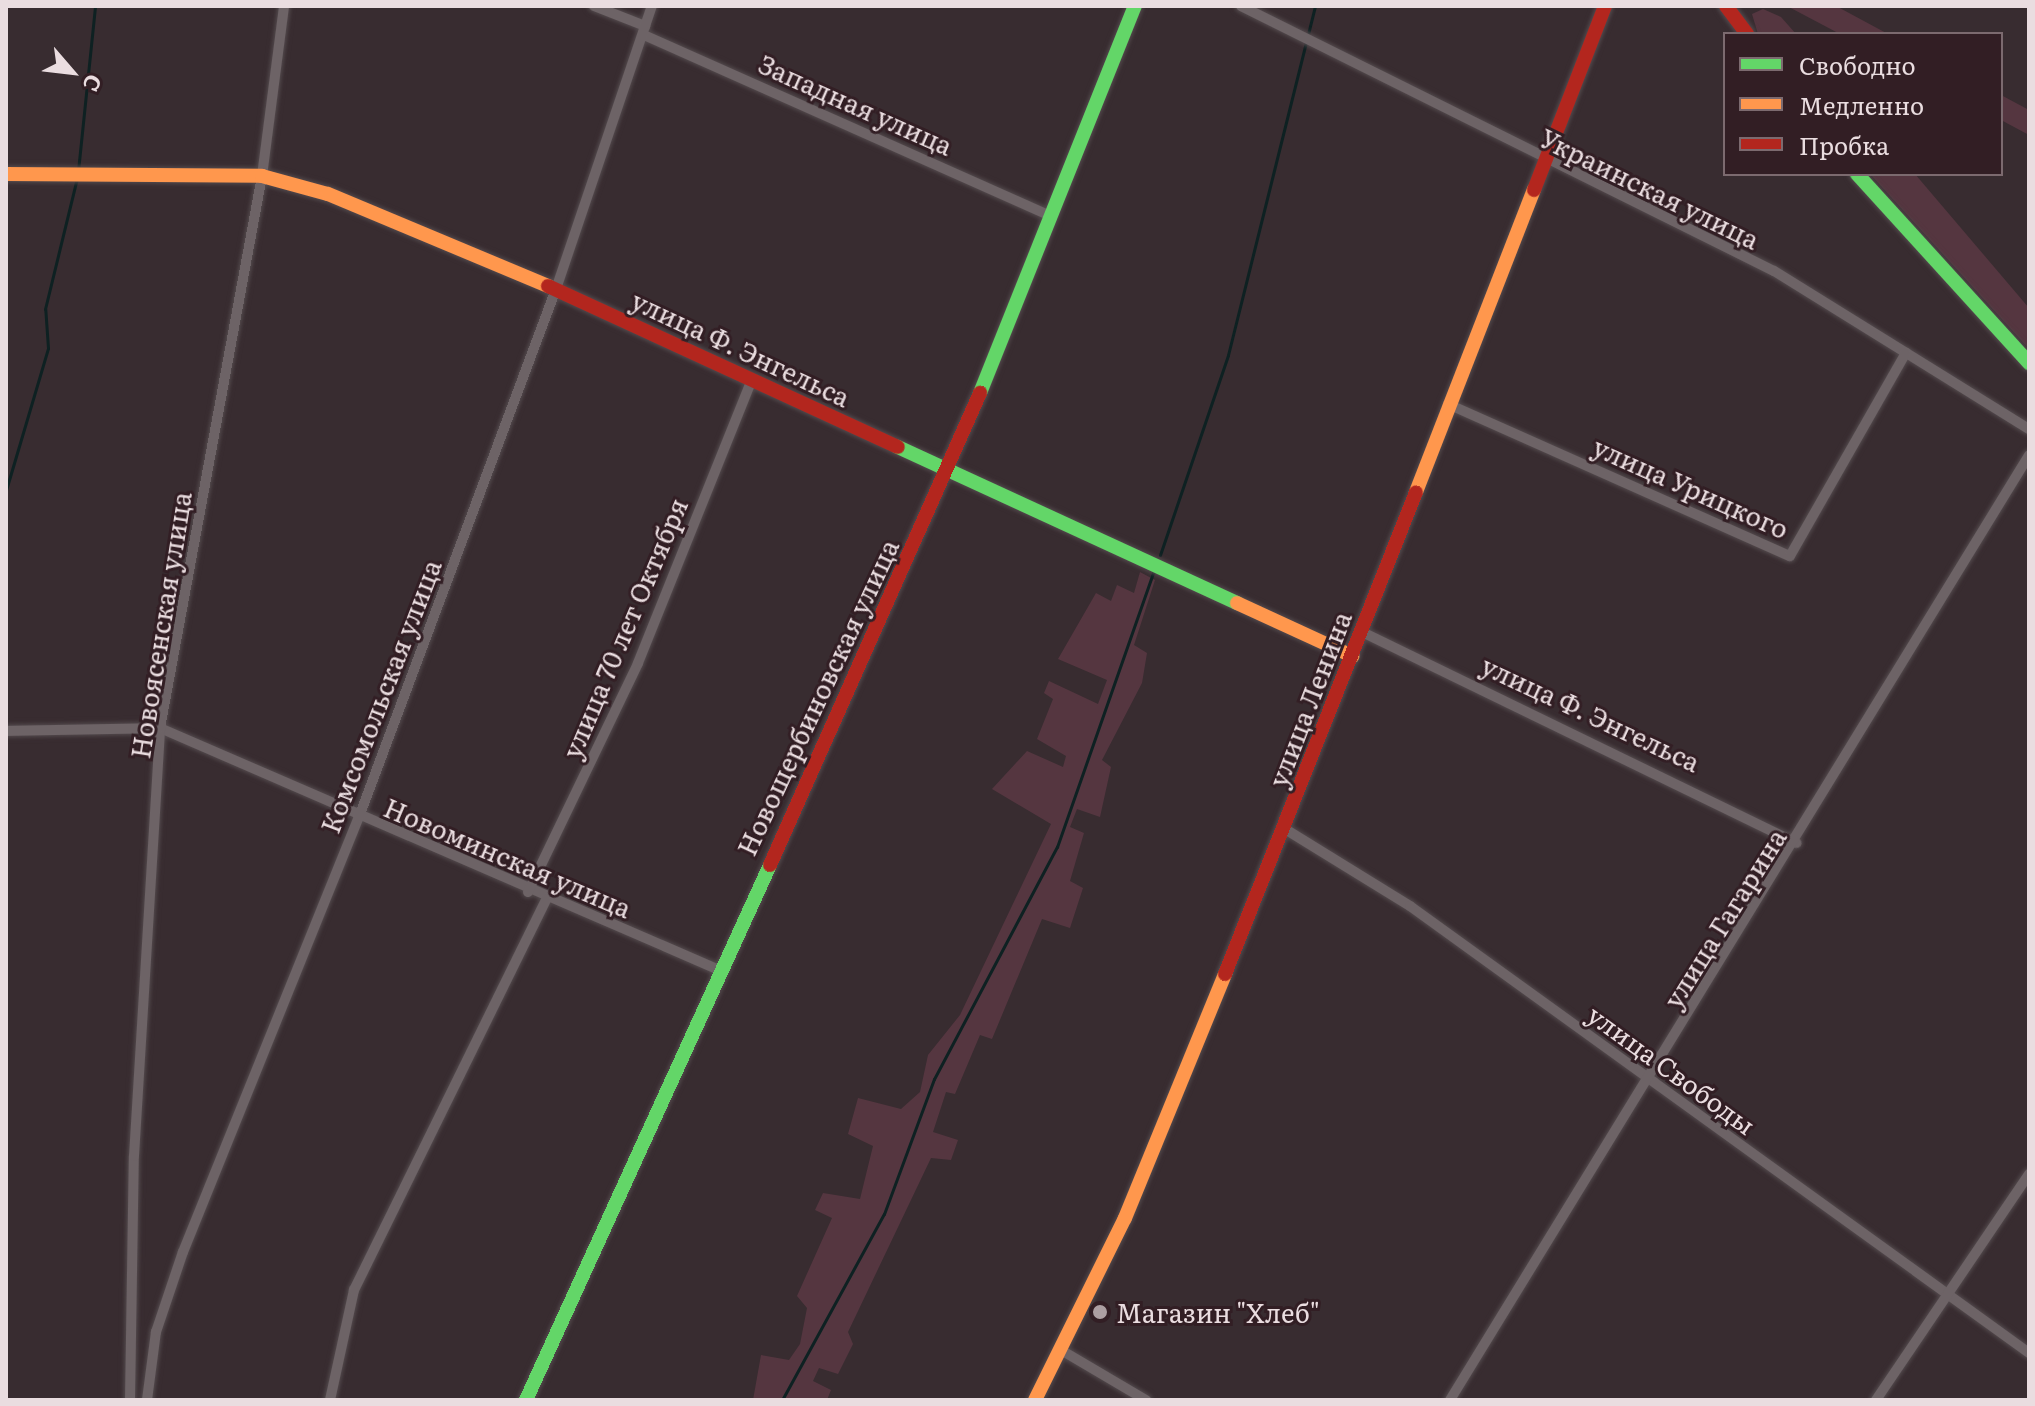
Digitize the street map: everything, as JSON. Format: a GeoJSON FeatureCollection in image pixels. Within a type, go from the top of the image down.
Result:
{"type":"FeatureCollection","features":[{"type":"Feature","properties":{"kind":"main road","name":"Новощербиновская улица"},"geometry":{"type":"LineString","coordinates":[[526,1400],[717,969],[949,471],[1135,6]]}},
{"type":"Feature","properties":{"kind":"main road","name":"улица Ленина"},"geometry":{"type":"LineString","coordinates":[[1035,1400],[1125,1218],[1285,829],[1605,6]]}},
{"type":"Feature","properties":{"kind":"main road"},"geometry":{"type":"LineString","coordinates":[[1726,6],[1746,32]]}},
{"type":"Feature","properties":{"kind":"main road","name":"улица Ф. Энгельса"},"geometry":{"type":"LineString","coordinates":[[6,174],[262,176],[393,218],[556,289],[1352,656]]}},
{"type":"Feature","properties":{"kind":"main road"},"geometry":{"type":"LineString","coordinates":[[1859,176],[2029,363]]}},
{"type":"Feature","properties":{"kind":"street","name":"Новоясенская улица"},"geometry":{"type":"LineString","coordinates":[[130,1400],[134,1156],[160,728],[262,176],[284,6]]}},
{"type":"Feature","properties":{"kind":"street","name":"Западная улица"},"geometry":{"type":"LineString","coordinates":[[594,6],[1050,216]]}},
{"type":"Feature","properties":{"kind":"street","name":"Комсомольская улица"},"geometry":{"type":"LineString","coordinates":[[147,1400],[156,1332],[183,1252],[359,817],[556,289],[652,6]]}},
{"type":"Feature","properties":{"kind":"street","name":"Украинская улица"},"geometry":{"type":"LineString","coordinates":[[1241,6],[1301,42],[1774,271],[2029,429]]}},
{"type":"Feature","properties":{"kind":"street","name":"улица Урицкого"},"geometry":{"type":"LineString","coordinates":[[1448,404],[1790,556],[1906,353]]}},
{"type":"Feature","properties":{"kind":"street","name":"улица 70 лет Октября"},"geometry":{"type":"LineString","coordinates":[[528,892],[638,663],[752,379]]}},
{"type":"Feature","properties":{"kind":"street","name":"улица Гагарина"},"geometry":{"type":"LineString","coordinates":[[1450,1400],[1797,843],[2029,455]]}},
{"type":"Feature","properties":{"kind":"street","name":"улица Ф. Энгельса"},"geometry":{"type":"LineString","coordinates":[[1362,632],[1797,843]]}},
{"type":"Feature","properties":{"kind":"street","name":"Новоминская улица"},"geometry":{"type":"LineString","coordinates":[[6,731],[160,728],[546,900],[717,969]]}},
{"type":"Feature","properties":{"kind":"street","name":"улица Свободы"},"geometry":{"type":"LineString","coordinates":[[1285,829],[1410,906],[2029,1353]]}},
{"type":"Feature","properties":{"kind":"street"},"geometry":{"type":"LineString","coordinates":[[330,1400],[354,1290],[546,900]]}},
{"type":"Feature","properties":{"kind":"street"},"geometry":{"type":"LineString","coordinates":[[1876,1400],[1950,1295],[2029,1174]]}},
{"type":"Feature","properties":{"kind":"street"},"geometry":{"type":"LineString","coordinates":[[1061,1350],[1146,1400]]}},
{"type":"Feature","properties":{"kind":"shaded area"},"geometry":{"type":"Polygon","coordinates":[[[1787,6],[1836,6],[1884,32],[1836,32],[1787,6]]]}},
{"type":"Feature","properties":{"kind":"shaded area"},"geometry":{"type":"Polygon","coordinates":[[[1763,9],[1781,17],[1794,32],[1757,32],[1752,14],[1763,9]]]}},
{"type":"Feature","properties":{"kind":"shaded area"},"geometry":{"type":"Polygon","coordinates":[[[2003,96],[2029,110],[2029,135],[2003,121],[2003,96]]]}},
{"type":"Feature","properties":{"kind":"shaded area"},"geometry":{"type":"Polygon","coordinates":[[[1872,176],[1917,176],[2029,308],[2029,349],[1872,176]]]}},
{"type":"Feature","properties":{"kind":"shaded area"},"geometry":{"type":"Polygon","coordinates":[[[1140,572],[1155,580],[1134,645],[1147,653],[1142,683],[1102,760],[1111,767],[1100,817],[1077,809],[1070,827],[1084,833],[1070,881],[1083,888],[1070,928],[1042,919],[992,1039],[980,1035],[955,1094],[946,1092],[933,1132],[958,1140],[951,1160],[931,1158],[848,1332],[853,1344],[838,1374],[819,1368],[813,1381],[831,1390],[827,1400],[753,1400],[761,1355],[789,1360],[800,1344],[807,1308],[797,1296],[832,1218],[815,1210],[823,1193],[860,1199],[873,1146],[848,1134],[858,1098],[901,1109],[920,1092],[928,1055],[960,1015],[1051,824],[992,789],[1027,751],[1063,767],[1066,756],[1037,739],[1053,699],[1044,693],[1049,681],[1098,704],[1107,680],[1058,659],[1096,593],[1111,601],[1117,585],[1134,593],[1140,572]]]}},
{"type":"Feature","properties":{"kind":"waterway"},"geometry":{"type":"LineString","coordinates":[[78,171],[95,6]]}},
{"type":"Feature","properties":{"kind":"waterway"},"geometry":{"type":"LineString","coordinates":[[1160,555],[1228,355],[1315,6]]}},
{"type":"Feature","properties":{"kind":"waterway"},"geometry":{"type":"LineString","coordinates":[[6,490],[48,348],[45,309],[77,178]]}},
{"type":"Feature","properties":{"kind":"waterway"},"geometry":{"type":"LineString","coordinates":[[782,1400],[884,1214],[934,1079],[1057,847],[1154,570]]}},
{"type":"Feature","properties":{"kind":"traffic: fast"},"geometry":{"type":"LineString","coordinates":[[980,393],[1135,6]]}},
{"type":"Feature","properties":{"kind":"traffic: fast"},"geometry":{"type":"LineString","coordinates":[[1859,176],[2029,363]]}},
{"type":"Feature","properties":{"kind":"traffic: fast"},"geometry":{"type":"LineString","coordinates":[[898,447],[1237,603]]}},
{"type":"Feature","properties":{"kind":"traffic: fast"},"geometry":{"type":"LineString","coordinates":[[526,1400],[770,865]]}},
{"type":"Feature","properties":{"kind":"traffic: slow"},"geometry":{"type":"LineString","coordinates":[[6,174],[262,176],[328,194],[548,286]]}},
{"type":"Feature","properties":{"kind":"traffic: slow"},"geometry":{"type":"LineString","coordinates":[[1416,492],[1534,190]]}},
{"type":"Feature","properties":{"kind":"traffic: slow"},"geometry":{"type":"LineString","coordinates":[[1237,603],[1352,656]]}},
{"type":"Feature","properties":{"kind":"traffic: slow"},"geometry":{"type":"LineString","coordinates":[[1035,1400],[1125,1218],[1225,974]]}},
{"type":"Feature","properties":{"kind":"traffic: jam"},"geometry":{"type":"LineString","coordinates":[[1534,190],[1605,6]]}},
{"type":"Feature","properties":{"kind":"traffic: jam"},"geometry":{"type":"LineString","coordinates":[[1726,6],[1746,32]]}},
{"type":"Feature","properties":{"kind":"traffic: jam"},"geometry":{"type":"LineString","coordinates":[[548,286],[898,447]]}},
{"type":"Feature","properties":{"kind":"traffic: jam"},"geometry":{"type":"LineString","coordinates":[[770,865],[980,393]]}},
{"type":"Feature","properties":{"kind":"traffic: jam"},"geometry":{"type":"LineString","coordinates":[[1225,974],[1416,492]]}},
{"type":"Feature","properties":{"kind":"place","name":"Магазин \"Хлеб\""},"geometry":{"type":"Point","coordinates":[1100,1312]}}]}
